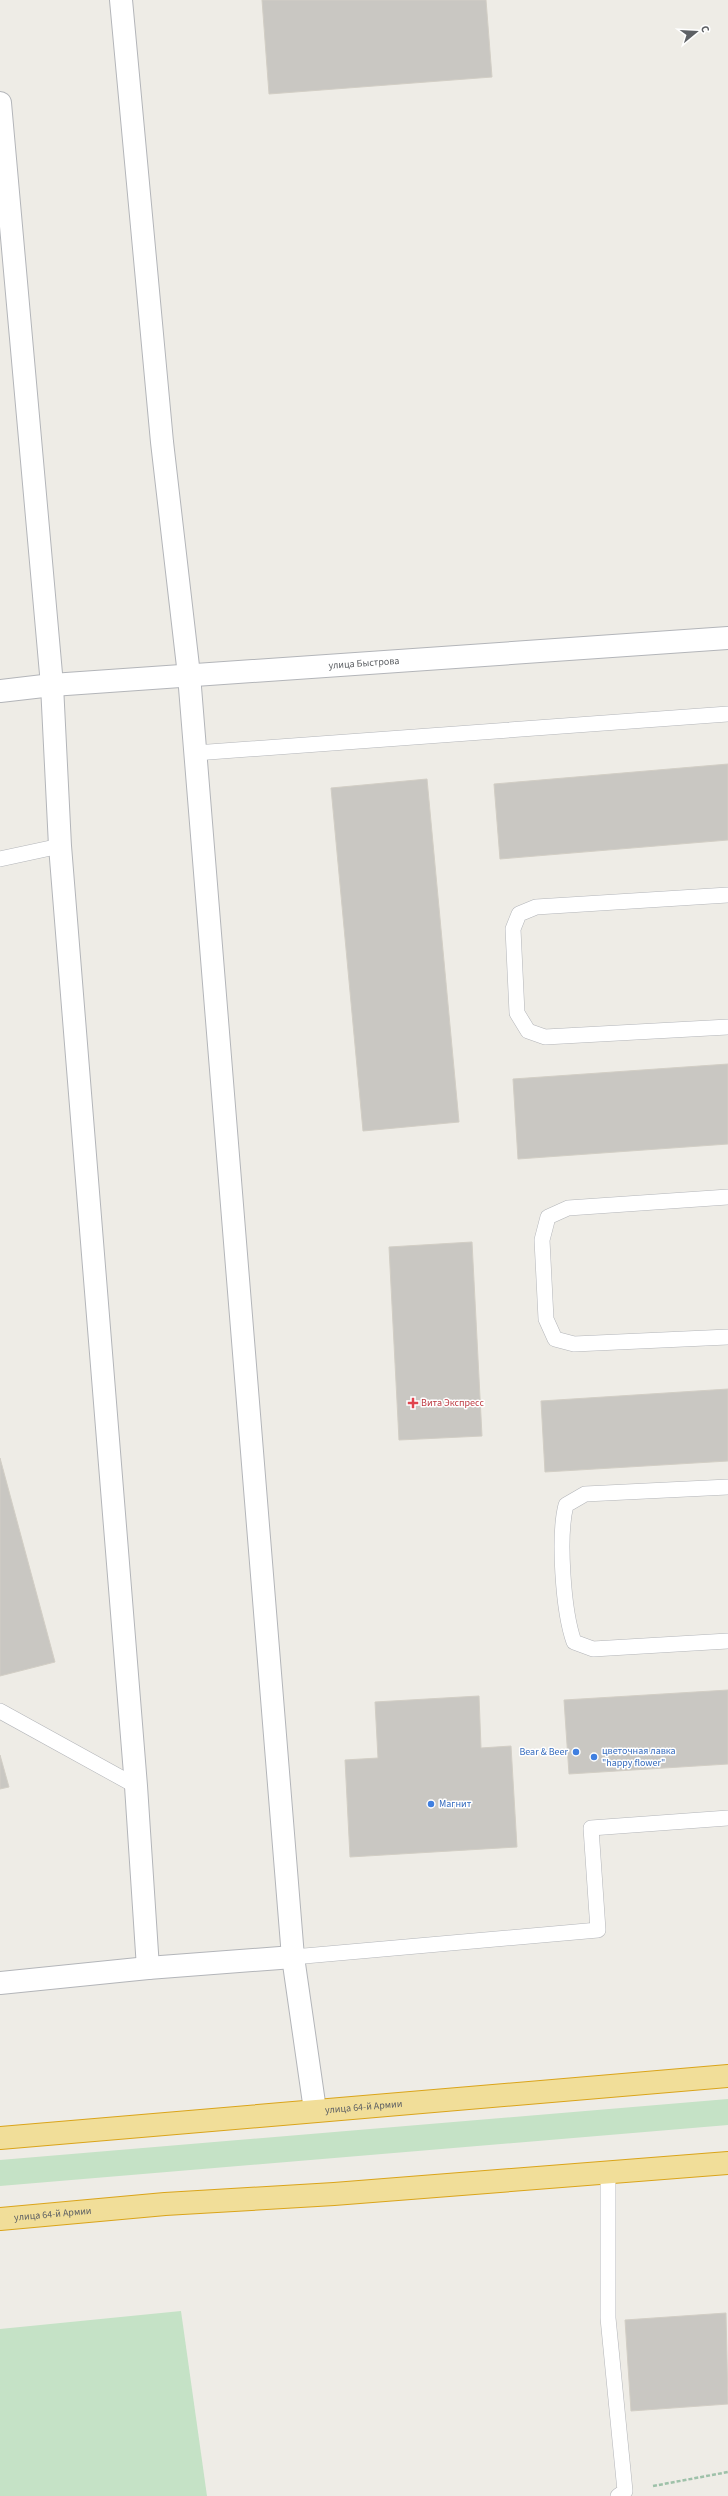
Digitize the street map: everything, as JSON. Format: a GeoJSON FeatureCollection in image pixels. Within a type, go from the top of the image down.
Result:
{"type":"FeatureCollection","features":[{"type":"Feature","properties":{"kind":"highway","name":"улица 64-й Армии"},"geometry":{"type":"LineString","coordinates":[[0,2138],[728,2076]]}},
{"type":"Feature","properties":{"kind":"highway","name":"улица 64-й Армии"},"geometry":{"type":"LineString","coordinates":[[0,2219],[165,2204],[334,2194],[728,2163]]}},
{"type":"Feature","properties":{"kind":"street"},"geometry":{"type":"LineString","coordinates":[[121,0],[162,442],[189,675],[196,753],[293,1957],[315,2110]]}},
{"type":"Feature","properties":{"kind":"street"},"geometry":{"type":"LineString","coordinates":[[0,104],[3,177],[52,685],[60,846],[136,1786],[148,1968]]}},
{"type":"Feature","properties":{"kind":"street","name":"улица Быстрова"},"geometry":{"type":"LineString","coordinates":[[0,691],[52,685],[189,675],[728,638]]}},
{"type":"Feature","properties":{"kind":"street"},"geometry":{"type":"LineString","coordinates":[[0,1983],[148,1968],[293,1957]]}},
{"type":"Feature","properties":{"kind":"lane"},"geometry":{"type":"LineString","coordinates":[[196,753],[728,714]]}},
{"type":"Feature","properties":{"kind":"lane"},"geometry":{"type":"LineString","coordinates":[[0,859],[60,846]]}},
{"type":"Feature","properties":{"kind":"lane"},"geometry":{"type":"LineString","coordinates":[[728,895],[536,907],[519,914],[513,929],[517,1013],[528,1031],[545,1037],[728,1027]]}},
{"type":"Feature","properties":{"kind":"lane"},"geometry":{"type":"LineString","coordinates":[[728,1197],[568,1208],[548,1217],[542,1240],[546,1320],[555,1339],[574,1344],[728,1337]]}},
{"type":"Feature","properties":{"kind":"lane"},"geometry":{"type":"LineString","coordinates":[[728,1487],[585,1494],[566,1505],[562,1523],[567,1623],[574,1642],[592,1649],[728,1641]]}},
{"type":"Feature","properties":{"kind":"lane"},"geometry":{"type":"LineString","coordinates":[[0,1711],[136,1786]]}},
{"type":"Feature","properties":{"kind":"lane"},"geometry":{"type":"LineString","coordinates":[[293,1957],[598,1930],[591,1828],[728,1818]]}},
{"type":"Feature","properties":{"kind":"lane"},"geometry":{"type":"LineString","coordinates":[[608,2172],[608,2318],[621,2494]]}},
{"type":"Feature","properties":{"kind":"path"},"geometry":{"type":"LineString","coordinates":[[621,2494],[728,2472]]}},
{"type":"Feature","properties":{"kind":"green space"},"geometry":{"type":"Polygon","coordinates":[[[728,2099],[728,2125],[0,2186],[0,2160],[728,2099]]]}},
{"type":"Feature","properties":{"kind":"green space"},"geometry":{"type":"Polygon","coordinates":[[[181,2311],[207,2496],[0,2496],[0,2329],[181,2311]]]}},
{"type":"Feature","properties":{"kind":"building"},"geometry":{"type":"Polygon","coordinates":[[[262,0],[486,0],[492,77],[269,94],[262,0]]]}},
{"type":"Feature","properties":{"kind":"building"},"geometry":{"type":"Polygon","coordinates":[[[728,764],[728,840],[500,859],[494,784],[728,764]]]}},
{"type":"Feature","properties":{"kind":"building"},"geometry":{"type":"Polygon","coordinates":[[[427,779],[459,1122],[363,1131],[331,788],[427,779]]]}},
{"type":"Feature","properties":{"kind":"building"},"geometry":{"type":"Polygon","coordinates":[[[728,1064],[728,1144],[518,1159],[513,1079],[728,1064]]]}},
{"type":"Feature","properties":{"kind":"building"},"geometry":{"type":"Polygon","coordinates":[[[472,1242],[482,1436],[399,1440],[389,1247],[472,1242]]]}},
{"type":"Feature","properties":{"kind":"building"},"geometry":{"type":"Polygon","coordinates":[[[728,1389],[728,1461],[545,1472],[541,1401],[728,1389]]]}},
{"type":"Feature","properties":{"kind":"building"},"geometry":{"type":"Polygon","coordinates":[[[0,1458],[55,1662],[0,1676],[0,1458]]]}},
{"type":"Feature","properties":{"kind":"building"},"geometry":{"type":"Polygon","coordinates":[[[728,1690],[728,1764],[569,1774],[564,1700],[728,1690]]]}},
{"type":"Feature","properties":{"kind":"building","name":"Магнит"},"geometry":{"type":"Polygon","coordinates":[[[479,1696],[481,1748],[511,1746],[517,1847],[350,1857],[345,1760],[378,1758],[375,1702],[479,1696]]]}},
{"type":"Feature","properties":{"kind":"building"},"geometry":{"type":"Polygon","coordinates":[[[0,1755],[9,1787],[0,1789],[0,1755]]]}},
{"type":"Feature","properties":{"kind":"building"},"geometry":{"type":"Polygon","coordinates":[[[726,2313],[728,2404],[631,2411],[625,2320],[726,2313]]]}},
{"type":"Feature","properties":{"kind":"place","name":"Вита Экспресс"},"geometry":{"type":"Point","coordinates":[413,1403]}},
{"type":"Feature","properties":{"kind":"place","name":"Bear & Beer"},"geometry":{"type":"Point","coordinates":[576,1752]}},
{"type":"Feature","properties":{"kind":"place","name":"цветочная лавка \"happy flower\""},"geometry":{"type":"Point","coordinates":[594,1757]}},
{"type":"Feature","properties":{"kind":"place","name":"Магнит"},"geometry":{"type":"Point","coordinates":[431,1804]}}]}
